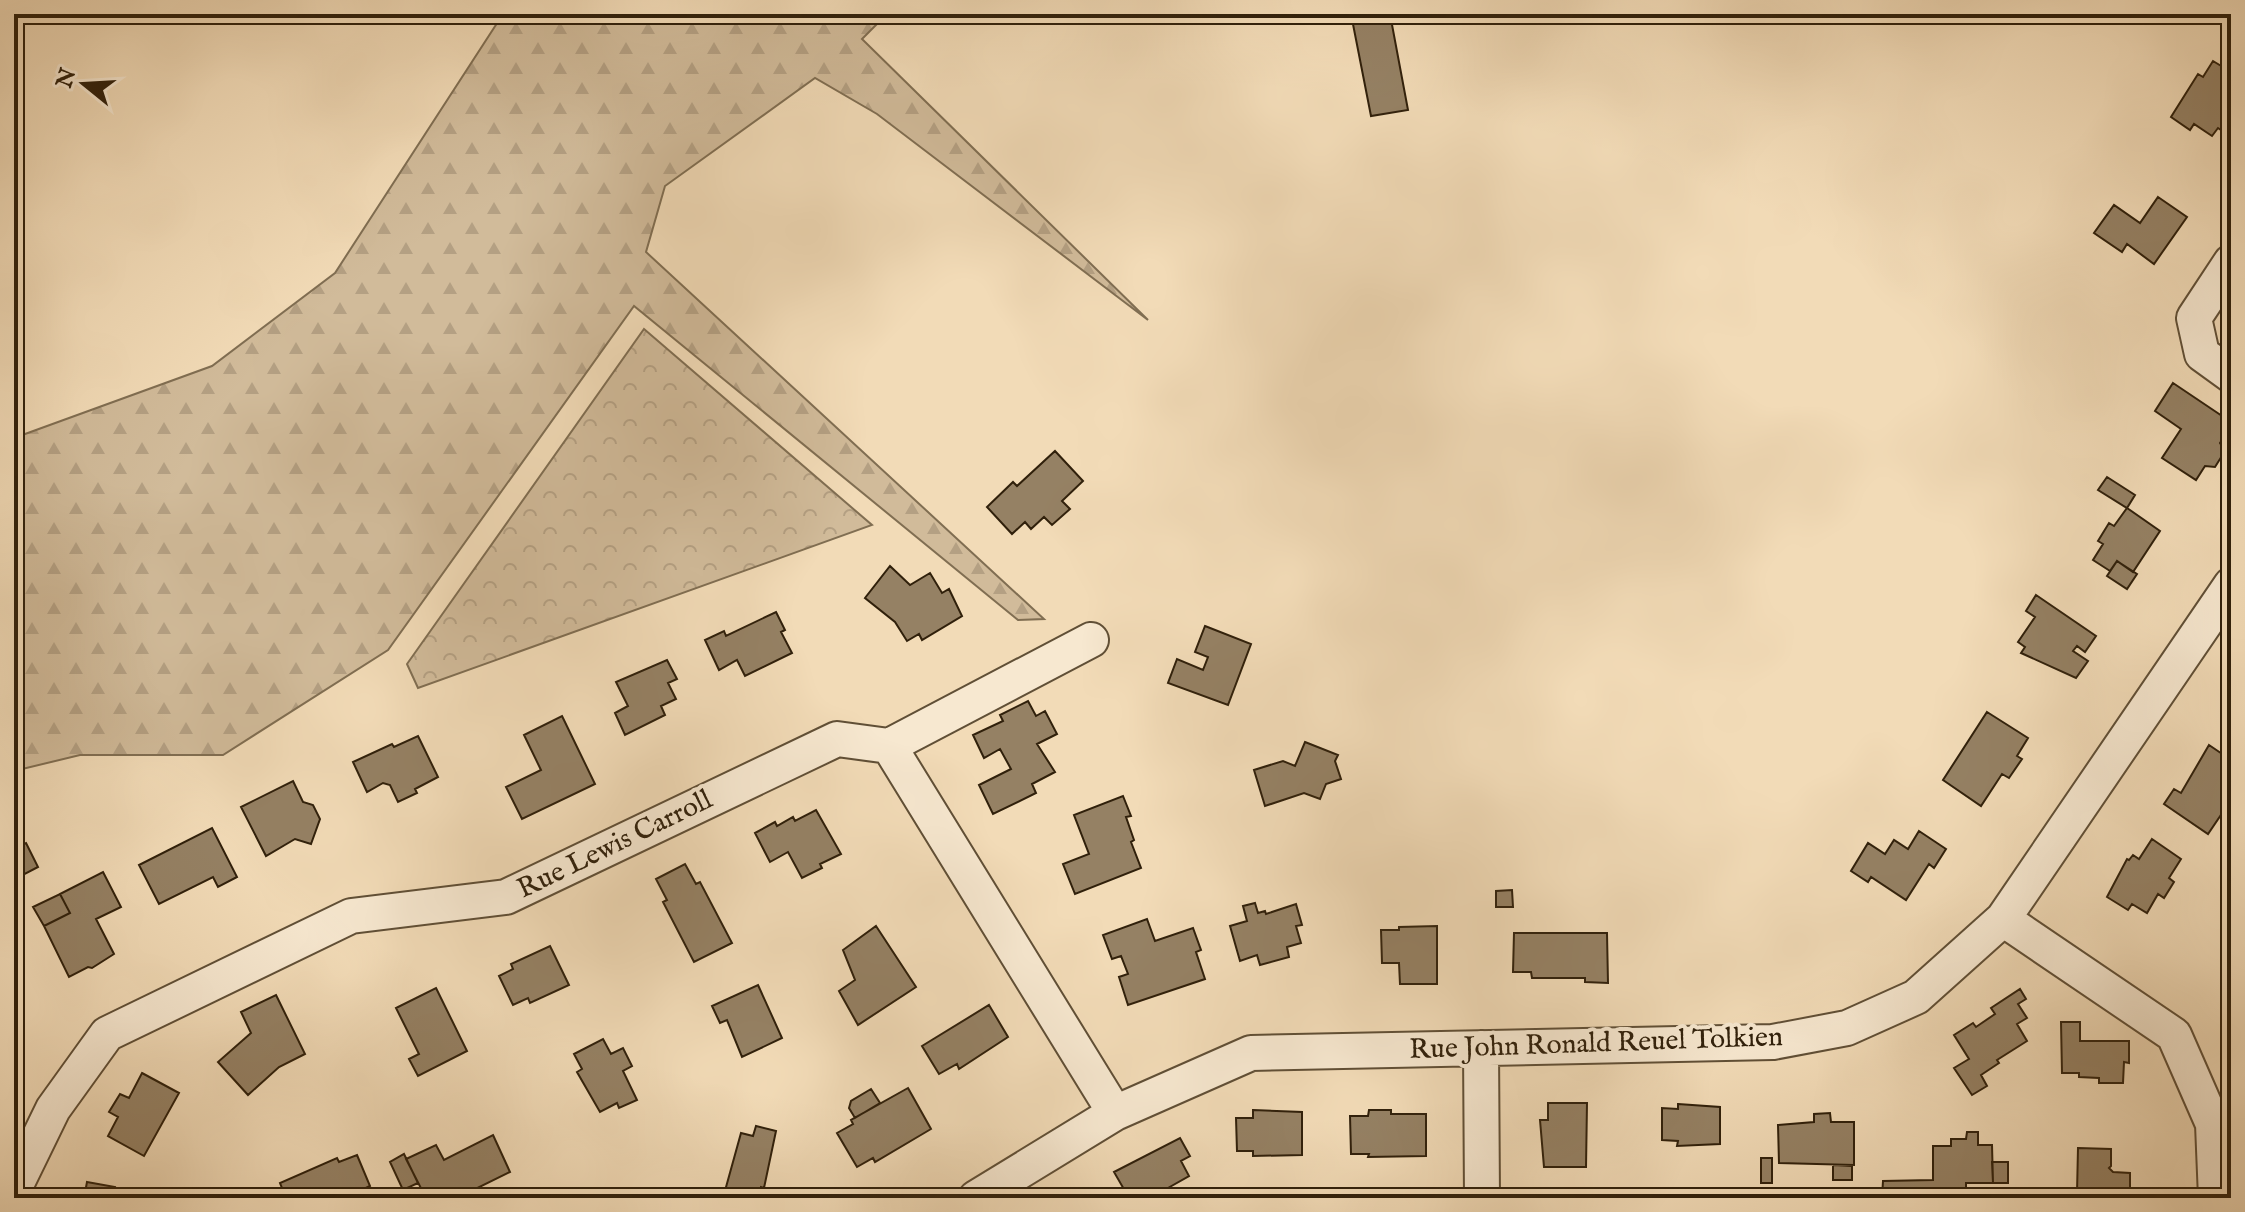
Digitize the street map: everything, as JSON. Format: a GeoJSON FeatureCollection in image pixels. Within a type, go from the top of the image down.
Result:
{"type":"FeatureCollection","features":[{"type":"Feature","properties":{"kind":"street"},"geometry":{"type":"LineString","coordinates":[[2231,262],[2194,318],[2202,354],[2231,375]]}},
{"type":"Feature","properties":{"kind":"street","name":"Rue John Ronald Reuel Tolkien"},"geometry":{"type":"LineString","coordinates":[[976,1198],[1115,1113],[1251,1053],[1773,1042],[1847,1028],[1916,997],[2003,919],[2231,585]]}},
{"type":"Feature","properties":{"kind":"street"},"geometry":{"type":"LineString","coordinates":[[1091,640],[889,746],[1115,1113]]}},
{"type":"Feature","properties":{"kind":"street","name":"Rue Lewis Carroll"},"geometry":{"type":"LineString","coordinates":[[14,1189],[53,1109],[107,1034],[351,916],[506,897],[837,739],[889,746]]}},
{"type":"Feature","properties":{"kind":"street"},"geometry":{"type":"LineString","coordinates":[[2003,919],[2174,1035],[2213,1124],[2216,1198]]}},
{"type":"Feature","properties":{"kind":"street"},"geometry":{"type":"LineString","coordinates":[[1481,1048],[1482,1198]]}},
{"type":"Feature","properties":{"kind":"green space"},"geometry":{"type":"Polygon","coordinates":[[[503,14],[887,14],[862,39],[1148,320],[877,114],[815,78],[665,186],[646,252],[1044,619],[1018,620],[634,306],[388,650],[223,755],[80,755],[14,771],[14,438],[212,366],[335,273],[503,14]]]}},
{"type":"Feature","properties":{"kind":"green space"},"geometry":{"type":"Polygon","coordinates":[[[644,329],[872,525],[418,688],[407,664],[644,329]]]}},
{"type":"Feature","properties":{"kind":"building"},"geometry":{"type":"Polygon","coordinates":[[[1351,14],[1390,14],[1408,110],[1371,116],[1351,14]]]}},
{"type":"Feature","properties":{"kind":"building"},"geometry":{"type":"Polygon","coordinates":[[[2213,61],[2231,72],[2231,137],[2218,128],[2212,136],[2194,124],[2190,130],[2171,117],[2198,74],[2203,77],[2213,61]]]}},
{"type":"Feature","properties":{"kind":"building"},"geometry":{"type":"Polygon","coordinates":[[[2158,197],[2187,217],[2154,264],[2127,244],[2122,252],[2094,233],[2114,205],[2140,223],[2158,197]]]}},
{"type":"Feature","properties":{"kind":"building"},"geometry":{"type":"Polygon","coordinates":[[[2173,383],[2231,422],[2220,443],[2225,451],[2215,467],[2205,466],[2196,480],[2162,458],[2181,429],[2155,411],[2173,383]]]}},
{"type":"Feature","properties":{"kind":"building"},"geometry":{"type":"Polygon","coordinates":[[[1055,451],[1083,481],[1062,501],[1070,509],[1052,525],[1044,517],[1031,529],[1025,522],[1012,534],[987,507],[1013,482],[1017,486],[1055,451]]]}},
{"type":"Feature","properties":{"kind":"building"},"geometry":{"type":"Polygon","coordinates":[[[2107,477],[2135,495],[2127,508],[2098,490],[2107,477]]]}},
{"type":"Feature","properties":{"kind":"building"},"geometry":{"type":"Polygon","coordinates":[[[2127,508],[2160,531],[2133,572],[2117,561],[2110,571],[2093,560],[2103,544],[2098,541],[2109,523],[2114,526],[2127,508]]]}},
{"type":"Feature","properties":{"kind":"building"},"geometry":{"type":"Polygon","coordinates":[[[2117,561],[2137,574],[2127,589],[2107,576],[2117,561]]]}},
{"type":"Feature","properties":{"kind":"building"},"geometry":{"type":"Polygon","coordinates":[[[890,566],[910,585],[930,573],[942,593],[949,589],[962,616],[922,640],[919,634],[907,641],[895,622],[865,598],[890,566]]]}},
{"type":"Feature","properties":{"kind":"building"},"geometry":{"type":"Polygon","coordinates":[[[2036,595],[2096,636],[2085,652],[2077,646],[2073,651],[2088,661],[2076,678],[2021,653],[2025,647],[2018,642],[2035,617],[2026,611],[2036,595]]]}},
{"type":"Feature","properties":{"kind":"building"},"geometry":{"type":"Polygon","coordinates":[[[776,612],[785,630],[781,632],[792,653],[745,676],[737,660],[719,670],[705,640],[724,631],[726,636],[776,612]]]}},
{"type":"Feature","properties":{"kind":"building"},"geometry":{"type":"Polygon","coordinates":[[[1205,626],[1251,644],[1228,705],[1168,683],[1177,659],[1203,670],[1208,657],[1195,652],[1205,626]]]}},
{"type":"Feature","properties":{"kind":"building"},"geometry":{"type":"Polygon","coordinates":[[[667,660],[677,679],[668,683],[676,699],[661,706],[665,715],[625,735],[615,713],[628,706],[616,682],[667,660]]]}},
{"type":"Feature","properties":{"kind":"building"},"geometry":{"type":"Polygon","coordinates":[[[1028,701],[1036,716],[1045,711],[1057,734],[1037,744],[1055,772],[1032,784],[1036,793],[993,814],[979,785],[1011,769],[1000,749],[984,758],[973,735],[1003,721],[1000,715],[1028,701]]]}},
{"type":"Feature","properties":{"kind":"building"},"geometry":{"type":"Polygon","coordinates":[[[1987,712],[2028,738],[2017,756],[2022,759],[2009,778],[2002,774],[1981,806],[1943,780],[1987,712]]]}},
{"type":"Feature","properties":{"kind":"building"},"geometry":{"type":"Polygon","coordinates":[[[562,716],[595,784],[522,819],[506,787],[541,770],[524,735],[562,716]]]}},
{"type":"Feature","properties":{"kind":"building"},"geometry":{"type":"Polygon","coordinates":[[[418,736],[438,777],[415,789],[417,793],[398,802],[390,785],[383,783],[367,792],[353,762],[418,736]]]}},
{"type":"Feature","properties":{"kind":"building"},"geometry":{"type":"Polygon","coordinates":[[[1305,742],[1338,755],[1335,761],[1341,779],[1326,784],[1320,799],[1304,793],[1265,806],[1254,770],[1283,761],[1295,766],[1305,742]]]}},
{"type":"Feature","properties":{"kind":"building"},"geometry":{"type":"Polygon","coordinates":[[[2209,745],[2231,760],[2231,800],[2208,834],[2164,804],[2174,789],[2181,793],[2209,745]]]}},
{"type":"Feature","properties":{"kind":"building"},"geometry":{"type":"Polygon","coordinates":[[[293,781],[303,802],[313,805],[320,819],[311,844],[295,839],[266,856],[241,807],[293,781]]]}},
{"type":"Feature","properties":{"kind":"building"},"geometry":{"type":"Polygon","coordinates":[[[1123,796],[1131,816],[1126,817],[1134,840],[1131,842],[1141,868],[1075,894],[1063,864],[1089,854],[1074,815],[1123,796]]]}},
{"type":"Feature","properties":{"kind":"building"},"geometry":{"type":"Polygon","coordinates":[[[816,810],[841,854],[820,864],[822,868],[802,878],[788,852],[770,862],[755,833],[775,822],[777,826],[793,817],[795,821],[816,810]]]}},
{"type":"Feature","properties":{"kind":"building"},"geometry":{"type":"Polygon","coordinates":[[[212,828],[237,877],[218,887],[213,877],[159,904],[139,865],[212,828]]]}},
{"type":"Feature","properties":{"kind":"building"},"geometry":{"type":"Polygon","coordinates":[[[1919,831],[1946,849],[1934,868],[1929,864],[1906,900],[1871,877],[1868,882],[1851,871],[1868,843],[1885,854],[1894,840],[1908,849],[1919,831]]]}},
{"type":"Feature","properties":{"kind":"building"},"geometry":{"type":"Polygon","coordinates":[[[2152,839],[2181,859],[2169,878],[2174,882],[2164,898],[2158,894],[2147,913],[2132,904],[2128,910],[2107,897],[2127,859],[2133,855],[2139,859],[2152,839]]]}},
{"type":"Feature","properties":{"kind":"building"},"geometry":{"type":"Polygon","coordinates":[[[26,843],[38,867],[19,877],[14,867],[14,849],[26,843]]]}},
{"type":"Feature","properties":{"kind":"building"},"geometry":{"type":"Polygon","coordinates":[[[685,864],[696,884],[700,882],[732,943],[694,962],[663,902],[667,900],[656,879],[685,864]]]}},
{"type":"Feature","properties":{"kind":"building"},"geometry":{"type":"Polygon","coordinates":[[[103,872],[121,907],[96,919],[114,954],[92,968],[69,977],[44,926],[70,913],[60,894],[103,872]]]}},
{"type":"Feature","properties":{"kind":"building"},"geometry":{"type":"Polygon","coordinates":[[[1512,890],[1513,907],[1496,907],[1496,891],[1512,890]]]}},
{"type":"Feature","properties":{"kind":"building"},"geometry":{"type":"Polygon","coordinates":[[[60,894],[70,913],[44,926],[33,907],[60,894]]]}},
{"type":"Feature","properties":{"kind":"building"},"geometry":{"type":"Polygon","coordinates":[[[1255,903],[1258,913],[1265,911],[1266,914],[1296,904],[1302,925],[1296,926],[1301,943],[1287,947],[1289,957],[1260,965],[1257,955],[1240,961],[1230,926],[1247,921],[1243,906],[1255,903]]]}},
{"type":"Feature","properties":{"kind":"building"},"geometry":{"type":"Polygon","coordinates":[[[1147,919],[1155,941],[1193,928],[1201,950],[1196,952],[1205,979],[1128,1005],[1119,977],[1128,974],[1121,956],[1112,959],[1103,935],[1147,919]]]}},
{"type":"Feature","properties":{"kind":"building"},"geometry":{"type":"Polygon","coordinates":[[[876,926],[916,987],[858,1025],[839,991],[855,980],[843,950],[876,926]]]}},
{"type":"Feature","properties":{"kind":"building"},"geometry":{"type":"Polygon","coordinates":[[[1437,926],[1437,984],[1400,984],[1399,963],[1382,963],[1381,930],[1437,926]]]}},
{"type":"Feature","properties":{"kind":"building"},"geometry":{"type":"Polygon","coordinates":[[[1514,933],[1607,933],[1608,983],[1585,982],[1585,978],[1532,978],[1531,972],[1513,972],[1514,933]]]}},
{"type":"Feature","properties":{"kind":"building"},"geometry":{"type":"Polygon","coordinates":[[[550,946],[569,985],[530,1003],[528,998],[513,1005],[499,976],[513,969],[511,964],[550,946]]]}},
{"type":"Feature","properties":{"kind":"building"},"geometry":{"type":"Polygon","coordinates":[[[758,985],[782,1038],[742,1057],[727,1020],[720,1023],[712,1006],[758,985]]]}},
{"type":"Feature","properties":{"kind":"building"},"geometry":{"type":"Polygon","coordinates":[[[436,988],[467,1051],[418,1076],[409,1059],[419,1054],[396,1008],[436,988]]]}},
{"type":"Feature","properties":{"kind":"building"},"geometry":{"type":"Polygon","coordinates":[[[2020,989],[2026,999],[2018,1004],[2027,1018],[2017,1024],[2027,1041],[1997,1060],[1999,1063],[1981,1075],[1987,1086],[1972,1095],[1954,1068],[1969,1059],[1954,1035],[1973,1023],[1976,1027],[1995,1014],[1991,1008],[2020,989]]]}},
{"type":"Feature","properties":{"kind":"building"},"geometry":{"type":"Polygon","coordinates":[[[276,995],[305,1054],[279,1067],[248,1095],[218,1062],[251,1033],[241,1012],[276,995]]]}},
{"type":"Feature","properties":{"kind":"building"},"geometry":{"type":"Polygon","coordinates":[[[989,1005],[1008,1037],[959,1069],[957,1064],[939,1074],[922,1046],[989,1005]]]}},
{"type":"Feature","properties":{"kind":"building"},"geometry":{"type":"Polygon","coordinates":[[[2061,1022],[2080,1022],[2080,1041],[2129,1041],[2129,1063],[2124,1062],[2123,1083],[2099,1083],[2099,1078],[2062,1073],[2061,1022]]]}},
{"type":"Feature","properties":{"kind":"building"},"geometry":{"type":"Polygon","coordinates":[[[603,1039],[611,1054],[623,1048],[632,1066],[623,1071],[637,1100],[619,1108],[617,1103],[600,1112],[577,1072],[582,1069],[574,1054],[603,1039]]]}},
{"type":"Feature","properties":{"kind":"building"},"geometry":{"type":"Polygon","coordinates":[[[142,1073],[179,1093],[144,1156],[108,1136],[118,1117],[109,1112],[120,1094],[129,1098],[142,1073]]]}},
{"type":"Feature","properties":{"kind":"building"},"geometry":{"type":"Polygon","coordinates":[[[908,1088],[931,1129],[875,1162],[873,1158],[857,1167],[837,1133],[853,1124],[851,1120],[908,1088]]]}},
{"type":"Feature","properties":{"kind":"building"},"geometry":{"type":"Polygon","coordinates":[[[871,1089],[880,1103],[855,1118],[849,1108],[851,1101],[871,1089]]]}},
{"type":"Feature","properties":{"kind":"building"},"geometry":{"type":"Polygon","coordinates":[[[1548,1103],[1587,1103],[1586,1167],[1544,1167],[1540,1120],[1548,1120],[1548,1103]]]}},
{"type":"Feature","properties":{"kind":"building"},"geometry":{"type":"Polygon","coordinates":[[[1678,1104],[1720,1107],[1720,1144],[1677,1146],[1678,1141],[1662,1140],[1662,1108],[1678,1109],[1678,1104]]]}},
{"type":"Feature","properties":{"kind":"building"},"geometry":{"type":"Polygon","coordinates":[[[1253,1110],[1302,1112],[1302,1155],[1253,1156],[1253,1151],[1237,1151],[1236,1118],[1253,1118],[1253,1110]]]}},
{"type":"Feature","properties":{"kind":"building"},"geometry":{"type":"Polygon","coordinates":[[[1369,1110],[1391,1110],[1391,1114],[1426,1114],[1426,1156],[1368,1157],[1369,1154],[1351,1154],[1350,1116],[1368,1116],[1369,1110]]]}},
{"type":"Feature","properties":{"kind":"building"},"geometry":{"type":"Polygon","coordinates":[[[1830,1113],[1831,1122],[1854,1122],[1854,1165],[1779,1163],[1778,1125],[1814,1122],[1814,1114],[1830,1113]]]}},
{"type":"Feature","properties":{"kind":"building"},"geometry":{"type":"Polygon","coordinates":[[[756,1126],[776,1131],[764,1188],[761,1187],[759,1198],[723,1198],[741,1133],[753,1136],[756,1126]]]}},
{"type":"Feature","properties":{"kind":"building"},"geometry":{"type":"Polygon","coordinates":[[[1967,1132],[1978,1132],[1978,1145],[1992,1145],[1993,1183],[1966,1183],[1966,1198],[1882,1198],[1883,1181],[1933,1180],[1933,1146],[1951,1146],[1951,1139],[1966,1139],[1967,1132]]]}},
{"type":"Feature","properties":{"kind":"building"},"geometry":{"type":"Polygon","coordinates":[[[493,1135],[510,1172],[463,1195],[464,1198],[426,1198],[406,1159],[436,1145],[444,1160],[493,1135]]]}},
{"type":"Feature","properties":{"kind":"building"},"geometry":{"type":"Polygon","coordinates":[[[1180,1138],[1190,1156],[1181,1161],[1189,1176],[1168,1188],[1173,1195],[1168,1198],[1129,1198],[1114,1172],[1180,1138]]]}},
{"type":"Feature","properties":{"kind":"building"},"geometry":{"type":"Polygon","coordinates":[[[2078,1148],[2111,1149],[2109,1168],[2113,1172],[2130,1173],[2130,1198],[2082,1198],[2082,1193],[2077,1193],[2078,1148]]]}},
{"type":"Feature","properties":{"kind":"building"},"geometry":{"type":"Polygon","coordinates":[[[404,1154],[418,1183],[403,1190],[390,1162],[404,1154]]]}},
{"type":"Feature","properties":{"kind":"building"},"geometry":{"type":"Polygon","coordinates":[[[357,1155],[370,1186],[353,1194],[355,1198],[286,1198],[280,1183],[337,1158],[339,1162],[357,1155]]]}},
{"type":"Feature","properties":{"kind":"building"},"geometry":{"type":"Polygon","coordinates":[[[1761,1158],[1772,1158],[1772,1183],[1761,1183],[1761,1158]]]}},
{"type":"Feature","properties":{"kind":"building"},"geometry":{"type":"Polygon","coordinates":[[[1992,1162],[2008,1162],[2008,1183],[1993,1183],[1992,1162]]]}},
{"type":"Feature","properties":{"kind":"building"},"geometry":{"type":"Polygon","coordinates":[[[1833,1165],[1852,1166],[1852,1180],[1833,1180],[1833,1165]]]}},
{"type":"Feature","properties":{"kind":"building"},"geometry":{"type":"Polygon","coordinates":[[[87,1182],[115,1187],[113,1198],[84,1198],[87,1182]]]}}]}
